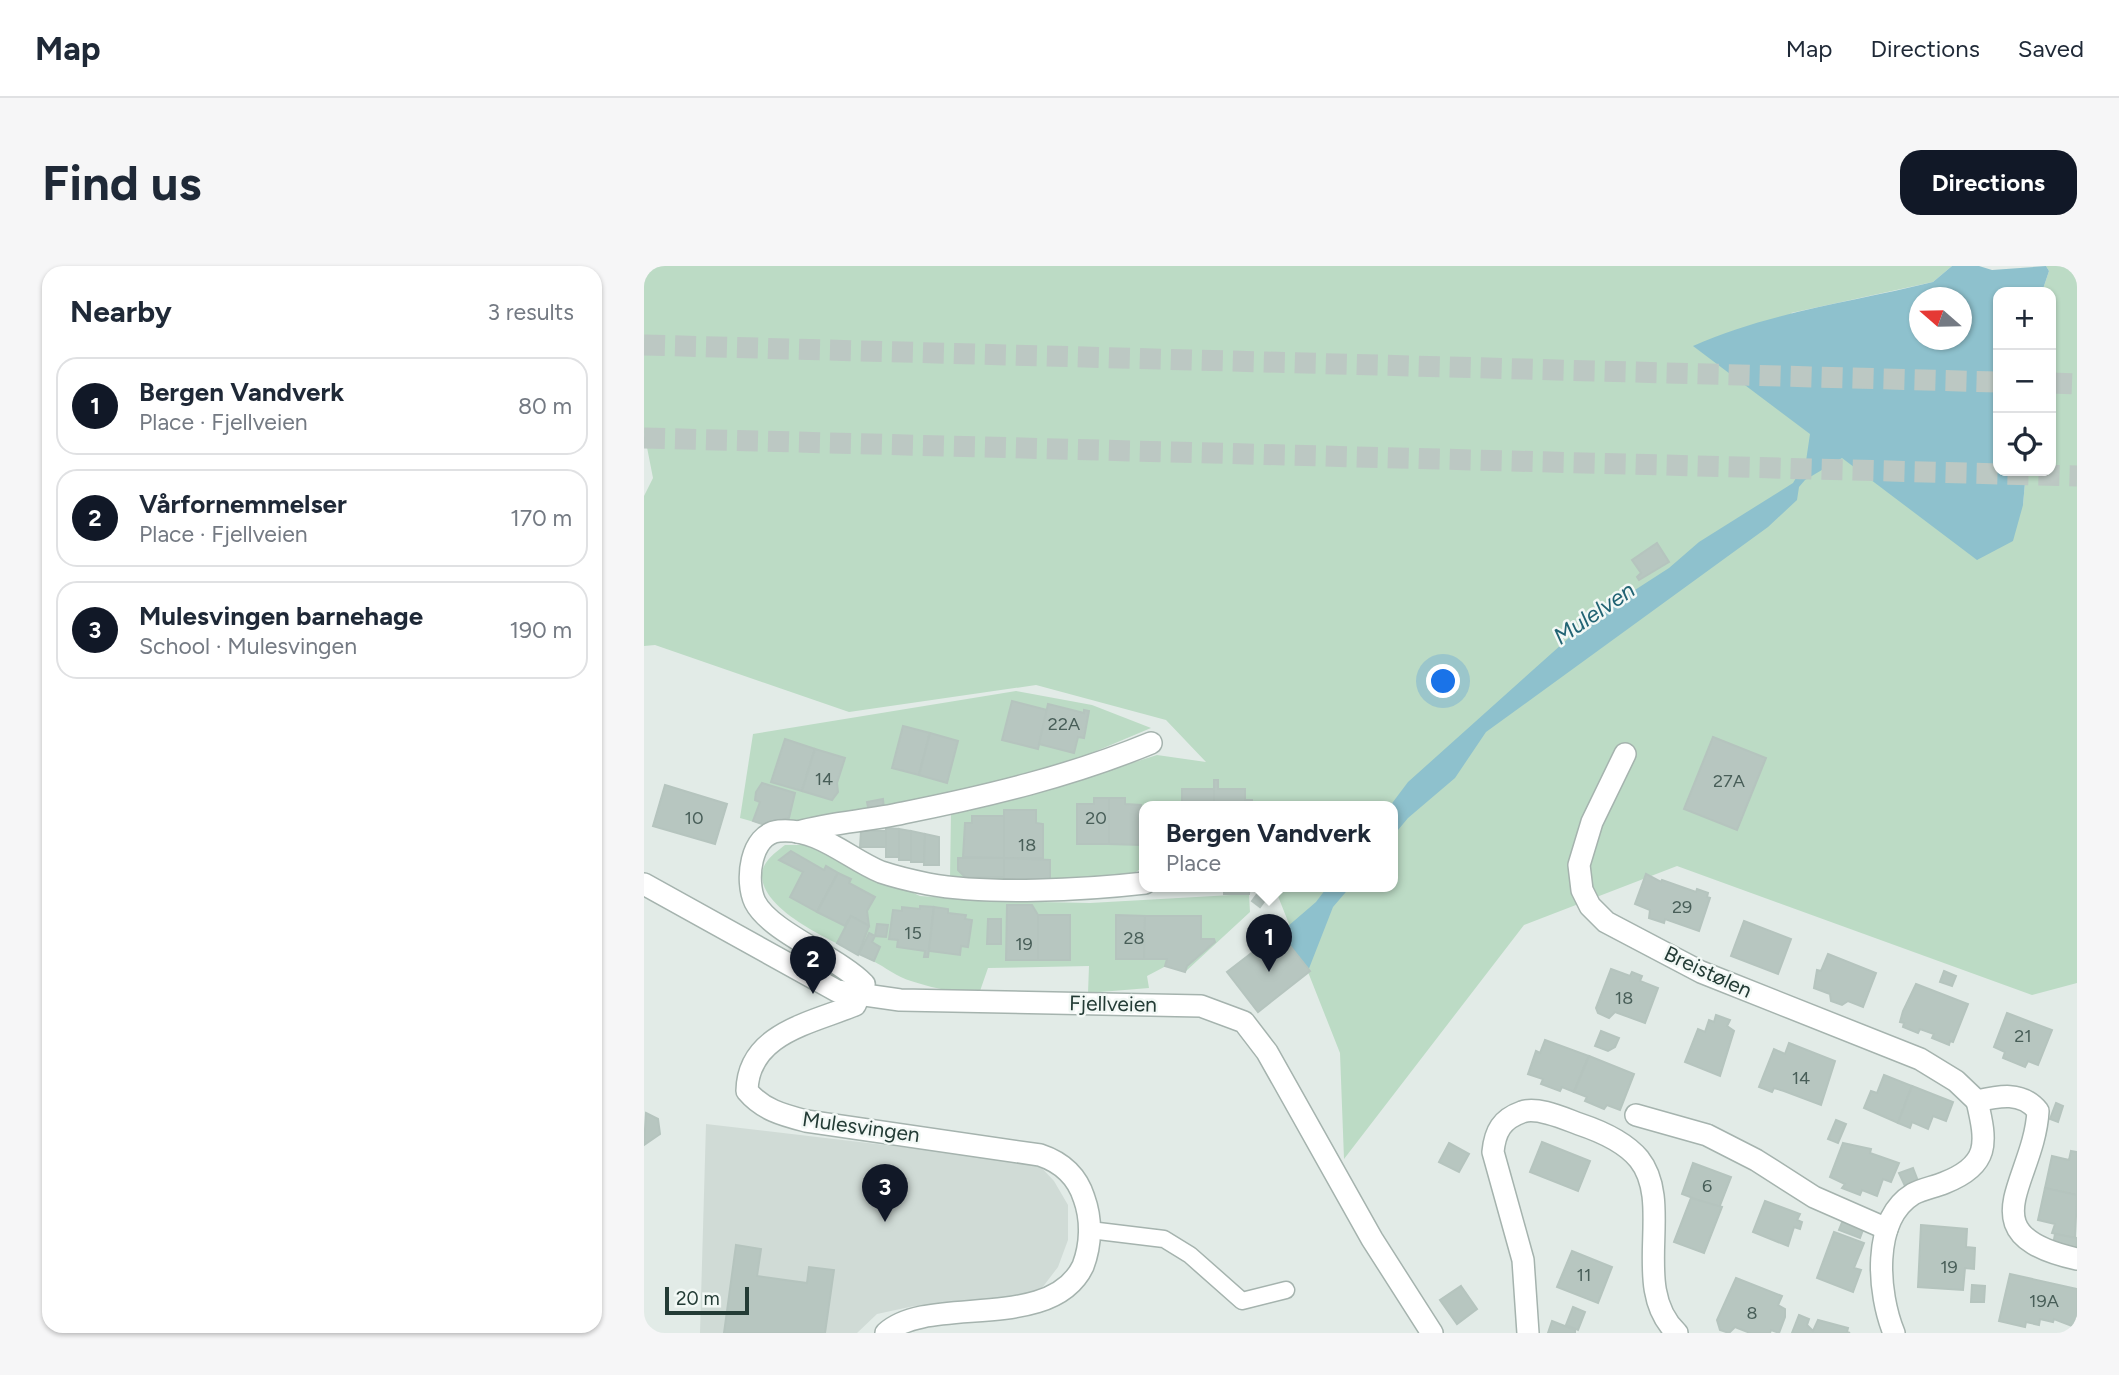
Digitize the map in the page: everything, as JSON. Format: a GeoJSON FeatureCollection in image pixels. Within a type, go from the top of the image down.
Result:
{"type":"FeatureCollection","features":[{"type":"Feature","properties":{"kind":"street"},"geometry":{"type":"LineString","coordinates":[[861,995],[864,984],[851,971],[771,920],[755,903],[749,883],[757,848],[771,833],[798,832],[823,825],[916,811],[1060,778],[1151,743]]}},
{"type":"Feature","properties":{"kind":"street","name":"Breistølen"},"geometry":{"type":"LineString","coordinates":[[1625,754],[1592,822],[1579,865],[1582,890],[1590,906],[1606,922],[1713,977],[1920,1059],[1956,1081],[1977,1101]]}},
{"type":"Feature","properties":{"kind":"street"},"geometry":{"type":"LineString","coordinates":[[798,832],[819,839],[882,872],[927,884],[961,888],[1047,889],[1139,883]]}},
{"type":"Feature","properties":{"kind":"street","name":"Fjellveien"},"geometry":{"type":"LineString","coordinates":[[644,884],[837,991],[989,1003],[1200,1006],[1244,1022],[1267,1052],[1373,1239],[1432,1333]]}},
{"type":"Feature","properties":{"kind":"street","name":"Mulesvingen"},"geometry":{"type":"LineString","coordinates":[[861,995],[855,1005],[786,1031],[754,1059],[747,1091],[756,1102],[775,1112],[806,1121],[1025,1150],[1050,1158],[1071,1174],[1079,1185],[1086,1201],[1090,1230],[1080,1275],[1062,1296],[1038,1312],[1017,1318],[916,1321],[892,1328],[886,1333]]}},
{"type":"Feature","properties":{"kind":"street"},"geometry":{"type":"LineString","coordinates":[[1894,1333],[1886,1313],[1883,1286],[1887,1229],[1899,1204],[1915,1192],[1952,1180],[1970,1168],[1981,1154],[1986,1137],[1977,1101],[2009,1096],[2030,1101],[2038,1111],[2037,1130],[2016,1195],[2014,1218],[2019,1233],[2030,1244],[2077,1259]]}},
{"type":"Feature","properties":{"kind":"street"},"geometry":{"type":"LineString","coordinates":[[1528,1333],[1523,1260],[1493,1152],[1494,1138],[1502,1123],[1525,1110],[1559,1117],[1594,1129],[1626,1147],[1640,1160],[1650,1182],[1654,1287],[1667,1323],[1677,1333]]}},
{"type":"Feature","properties":{"kind":"street"},"geometry":{"type":"LineString","coordinates":[[1636,1115],[1707,1135],[1756,1160],[1814,1196],[1887,1229]]}},
{"type":"Feature","properties":{"kind":"lane"},"geometry":{"type":"LineString","coordinates":[[1090,1230],[1164,1239],[1190,1255],[1242,1301],[1286,1290]]}},
{"type":"Feature","properties":{"kind":"shaded area"},"geometry":{"type":"Polygon","coordinates":[[[706,1124],[1037,1163],[1054,1181],[1068,1205],[1068,1240],[1058,1267],[1042,1288],[1006,1303],[914,1306],[877,1314],[857,1333],[700,1333],[706,1124]]]}},
{"type":"Feature","properties":{"kind":"green space"},"geometry":{"type":"Polygon","coordinates":[[[644,266],[1952,266],[1933,282],[1791,313],[2023,505],[2026,476],[2056,476],[2056,287],[2044,287],[2049,271],[2046,266],[2077,266],[2077,983],[2032,995],[1677,866],[1524,925],[1344,1159],[1340,1053],[1276,892],[1398,892],[1398,801],[1139,801],[1139,870],[1131,875],[1060,880],[950,879],[951,811],[1047,790],[1157,755],[1206,762],[1166,720],[1036,685],[849,712],[655,645],[644,646],[644,496],[653,478],[644,432],[644,266]]]}},
{"type":"Feature","properties":{"kind":"green space"},"geometry":{"type":"Polygon","coordinates":[[[1016,691],[1092,705],[1151,728],[1056,768],[861,814],[765,825],[740,818],[753,734],[1016,691]]]}},
{"type":"Feature","properties":{"kind":"green space"},"geometry":{"type":"Polygon","coordinates":[[[785,845],[809,845],[920,896],[989,901],[1090,903],[1249,894],[1250,912],[1185,972],[1166,966],[1147,976],[1149,988],[1088,993],[1089,966],[988,968],[980,991],[945,990],[901,977],[806,926],[774,902],[765,888],[762,874],[767,861],[785,845]]]}},
{"type":"Feature","properties":{"kind":"water"},"geometry":{"type":"Polygon","coordinates":[[[1952,266],[1979,266],[1992,270],[2046,266],[2049,271],[2044,287],[1993,287],[1993,476],[2026,476],[2023,505],[2013,541],[1977,560],[1842,458],[1805,480],[1799,487],[1797,500],[1768,527],[1486,732],[1455,778],[1408,818],[1398,830],[1398,801],[1394,801],[1408,782],[1590,619],[1669,568],[1699,542],[1793,483],[1806,461],[1810,434],[1693,346],[1751,324],[1909,287],[1909,350],[1972,350],[1972,287],[1911,287],[1933,282],[1952,266]]]}},
{"type":"Feature","properties":{"kind":"water"},"geometry":{"type":"Polygon","coordinates":[[[1324,892],[1346,892],[1333,907],[1308,971],[1280,933],[1316,902],[1324,892]]]}},
{"type":"Feature","properties":{"kind":"building"},"geometry":{"type":"Polygon","coordinates":[[[1657,543],[1669,562],[1639,580],[1637,577],[1641,573],[1632,560],[1657,543]]]}},
{"type":"Feature","properties":{"kind":"building"},"geometry":{"type":"Polygon","coordinates":[[[1012,701],[1047,710],[1038,749],[1002,740],[1012,701]]]}},
{"type":"Feature","properties":{"kind":"building"},"geometry":{"type":"Polygon","coordinates":[[[1048,704],[1084,713],[1084,710],[1089,711],[1084,738],[1078,737],[1074,753],[1039,744],[1048,704]]]}},
{"type":"Feature","properties":{"kind":"building"},"geometry":{"type":"Polygon","coordinates":[[[903,726],[930,733],[919,775],[892,768],[903,726]]]}},
{"type":"Feature","properties":{"kind":"building"},"geometry":{"type":"Polygon","coordinates":[[[930,733],[958,741],[947,783],[919,775],[930,733]]]}},
{"type":"Feature","properties":{"kind":"building"},"geometry":{"type":"Polygon","coordinates":[[[1713,737],[1766,758],[1737,830],[1684,809],[1713,737]]]}},
{"type":"Feature","properties":{"kind":"building"},"geometry":{"type":"Polygon","coordinates":[[[785,739],[815,749],[802,791],[771,782],[785,739]]]}},
{"type":"Feature","properties":{"kind":"building"},"geometry":{"type":"Polygon","coordinates":[[[815,749],[845,758],[837,783],[838,792],[832,800],[802,791],[815,749]]]}},
{"type":"Feature","properties":{"kind":"building"},"geometry":{"type":"Polygon","coordinates":[[[1214,780],[1218,780],[1218,789],[1245,789],[1245,800],[1252,800],[1252,801],[1214,801],[1214,780]]]}},
{"type":"Feature","properties":{"kind":"building"},"geometry":{"type":"Polygon","coordinates":[[[762,783],[795,793],[789,818],[765,825],[753,821],[760,802],[755,800],[756,792],[762,783]]]}},
{"type":"Feature","properties":{"kind":"building"},"geometry":{"type":"Polygon","coordinates":[[[665,785],[727,804],[715,844],[653,826],[665,785]]]}},
{"type":"Feature","properties":{"kind":"building"},"geometry":{"type":"Polygon","coordinates":[[[1182,789],[1214,789],[1214,801],[1182,801],[1182,789]]]}},
{"type":"Feature","properties":{"kind":"building"},"geometry":{"type":"Polygon","coordinates":[[[1094,798],[1109,798],[1109,844],[1077,844],[1077,804],[1094,804],[1094,798]]]}},
{"type":"Feature","properties":{"kind":"building"},"geometry":{"type":"Polygon","coordinates":[[[1109,798],[1125,798],[1125,804],[1139,805],[1139,845],[1109,844],[1109,798]]]}},
{"type":"Feature","properties":{"kind":"building"},"geometry":{"type":"Polygon","coordinates":[[[883,799],[884,810],[869,812],[867,802],[883,799]]]}},
{"type":"Feature","properties":{"kind":"building"},"geometry":{"type":"Polygon","coordinates":[[[1004,810],[1036,810],[1036,823],[1043,824],[1043,858],[1004,858],[1004,810]]]}},
{"type":"Feature","properties":{"kind":"building"},"geometry":{"type":"Polygon","coordinates":[[[972,816],[1004,816],[1004,858],[963,857],[965,823],[972,823],[972,816]]]}},
{"type":"Feature","properties":{"kind":"building"},"geometry":{"type":"Polygon","coordinates":[[[886,828],[899,829],[899,857],[886,857],[886,828]]]}},
{"type":"Feature","properties":{"kind":"building"},"geometry":{"type":"Polygon","coordinates":[[[899,829],[911,831],[911,860],[899,860],[899,829]]]}},
{"type":"Feature","properties":{"kind":"building"},"geometry":{"type":"Polygon","coordinates":[[[861,831],[886,831],[886,847],[860,847],[861,831]]]}},
{"type":"Feature","properties":{"kind":"building"},"geometry":{"type":"Polygon","coordinates":[[[911,831],[925,834],[924,862],[911,862],[911,831]]]}},
{"type":"Feature","properties":{"kind":"building"},"geometry":{"type":"Polygon","coordinates":[[[925,834],[939,837],[939,865],[924,865],[925,834]]]}},
{"type":"Feature","properties":{"kind":"building"},"geometry":{"type":"Polygon","coordinates":[[[791,851],[824,870],[826,866],[838,873],[817,912],[790,897],[803,872],[779,860],[791,851]]]}},
{"type":"Feature","properties":{"kind":"building"},"geometry":{"type":"Polygon","coordinates":[[[958,858],[1004,858],[1004,877],[965,877],[958,870],[958,858]]]}},
{"type":"Feature","properties":{"kind":"building"},"geometry":{"type":"Polygon","coordinates":[[[1004,858],[1050,860],[1050,879],[1004,879],[1004,858]]]}},
{"type":"Feature","properties":{"kind":"building"},"geometry":{"type":"Polygon","coordinates":[[[838,873],[851,879],[849,883],[875,897],[867,911],[869,926],[851,916],[845,926],[817,912],[838,873]]]}},
{"type":"Feature","properties":{"kind":"building"},"geometry":{"type":"Polygon","coordinates":[[[1646,874],[1661,882],[1662,880],[1696,892],[1697,889],[1708,893],[1707,897],[1710,898],[1699,931],[1665,919],[1664,923],[1649,918],[1650,910],[1635,904],[1646,874]]]}},
{"type":"Feature","properties":{"kind":"building"},"geometry":{"type":"Polygon","coordinates":[[[1224,892],[1249,892],[1249,894],[1224,892]]]}},
{"type":"Feature","properties":{"kind":"building"},"geometry":{"type":"Polygon","coordinates":[[[1258,893],[1266,899],[1260,907],[1252,901],[1258,893]]]}},
{"type":"Feature","properties":{"kind":"building"},"geometry":{"type":"Polygon","coordinates":[[[1007,905],[1032,905],[1038,915],[1038,960],[1006,960],[1007,905]]]}},
{"type":"Feature","properties":{"kind":"building"},"geometry":{"type":"Polygon","coordinates":[[[920,906],[934,907],[928,957],[924,957],[925,951],[897,947],[898,940],[889,939],[893,910],[902,911],[902,907],[920,909],[920,906]]]}},
{"type":"Feature","properties":{"kind":"building"},"geometry":{"type":"Polygon","coordinates":[[[934,907],[948,909],[948,913],[966,915],[965,919],[972,920],[968,947],[961,946],[960,955],[929,951],[934,907]]]}},
{"type":"Feature","properties":{"kind":"building"},"geometry":{"type":"Polygon","coordinates":[[[1038,915],[1070,915],[1070,960],[1038,960],[1038,915]]]}},
{"type":"Feature","properties":{"kind":"building"},"geometry":{"type":"Polygon","coordinates":[[[1116,915],[1145,916],[1144,959],[1116,959],[1116,915]]]}},
{"type":"Feature","properties":{"kind":"building"},"geometry":{"type":"Polygon","coordinates":[[[851,916],[869,926],[858,955],[837,943],[851,916]]]}},
{"type":"Feature","properties":{"kind":"building"},"geometry":{"type":"Polygon","coordinates":[[[1145,916],[1201,916],[1201,939],[1214,939],[1215,942],[1187,966],[1185,972],[1165,966],[1167,959],[1144,959],[1145,916]]]}},
{"type":"Feature","properties":{"kind":"building"},"geometry":{"type":"Polygon","coordinates":[[[988,919],[1001,919],[1001,944],[987,944],[988,919]]]}},
{"type":"Feature","properties":{"kind":"building"},"geometry":{"type":"Polygon","coordinates":[[[1744,921],[1791,939],[1778,974],[1731,956],[1744,921]]]}},
{"type":"Feature","properties":{"kind":"building"},"geometry":{"type":"Polygon","coordinates":[[[877,924],[888,925],[886,937],[875,936],[877,924]]]}},
{"type":"Feature","properties":{"kind":"building"},"geometry":{"type":"Polygon","coordinates":[[[1279,932],[1310,971],[1258,1012],[1227,972],[1279,932]]]}},
{"type":"Feature","properties":{"kind":"building"},"geometry":{"type":"Polygon","coordinates":[[[869,933],[875,936],[872,942],[880,947],[874,961],[859,954],[869,933]]]}},
{"type":"Feature","properties":{"kind":"building"},"geometry":{"type":"Polygon","coordinates":[[[1828,954],[1876,973],[1863,1007],[1848,1001],[1842,1005],[1831,1001],[1830,994],[1814,988],[1817,970],[1821,971],[1828,954]]]}},
{"type":"Feature","properties":{"kind":"building"},"geometry":{"type":"Polygon","coordinates":[[[1611,969],[1630,976],[1632,972],[1642,976],[1640,981],[1658,988],[1645,1023],[1615,1012],[1609,1018],[1598,1013],[1596,1008],[1611,969]]]}},
{"type":"Feature","properties":{"kind":"building"},"geometry":{"type":"Polygon","coordinates":[[[1944,971],[1956,976],[1952,986],[1940,982],[1944,971]]]}},
{"type":"Feature","properties":{"kind":"building"},"geometry":{"type":"Polygon","coordinates":[[[1916,984],[1968,1004],[1953,1042],[1950,1041],[1949,1045],[1932,1038],[1934,1034],[1920,1029],[1918,1033],[1903,1027],[1904,1023],[1900,1022],[1916,984]]]}},
{"type":"Feature","properties":{"kind":"building"},"geometry":{"type":"Polygon","coordinates":[[[2007,1013],[2052,1030],[2038,1065],[2028,1061],[2025,1067],[2003,1058],[2005,1052],[1994,1047],[2007,1013]]]}},
{"type":"Feature","properties":{"kind":"building"},"geometry":{"type":"Polygon","coordinates":[[[1716,1015],[1730,1020],[1727,1026],[1734,1031],[1720,1076],[1685,1062],[1698,1029],[1705,1032],[1709,1020],[1714,1022],[1716,1015]]]}},
{"type":"Feature","properties":{"kind":"building"},"geometry":{"type":"Polygon","coordinates":[[[1601,1031],[1619,1038],[1615,1047],[1608,1051],[1595,1046],[1601,1031]]]}},
{"type":"Feature","properties":{"kind":"building"},"geometry":{"type":"Polygon","coordinates":[[[1545,1040],[1589,1056],[1574,1092],[1562,1087],[1560,1091],[1541,1084],[1543,1079],[1528,1074],[1536,1051],[1540,1053],[1545,1040]]]}},
{"type":"Feature","properties":{"kind":"building"},"geometry":{"type":"Polygon","coordinates":[[[1789,1043],[1835,1061],[1821,1105],[1774,1088],[1772,1092],[1759,1087],[1774,1049],[1785,1054],[1789,1043]]]}},
{"type":"Feature","properties":{"kind":"building"},"geometry":{"type":"Polygon","coordinates":[[[1589,1056],[1634,1074],[1620,1110],[1607,1105],[1604,1109],[1585,1101],[1587,1097],[1574,1092],[1589,1056]]]}},
{"type":"Feature","properties":{"kind":"building"},"geometry":{"type":"Polygon","coordinates":[[[1884,1075],[1912,1086],[1898,1123],[1864,1108],[1871,1091],[1877,1093],[1884,1075]]]}},
{"type":"Feature","properties":{"kind":"building"},"geometry":{"type":"Polygon","coordinates":[[[1912,1086],[1953,1102],[1946,1121],[1933,1116],[1928,1129],[1912,1122],[1910,1128],[1898,1123],[1912,1086]]]}},
{"type":"Feature","properties":{"kind":"building"},"geometry":{"type":"Polygon","coordinates":[[[2056,1103],[2063,1106],[2058,1122],[2050,1119],[2056,1103]]]}},
{"type":"Feature","properties":{"kind":"building"},"geometry":{"type":"Polygon","coordinates":[[[646,1113],[658,1119],[660,1134],[644,1145],[646,1113]]]}},
{"type":"Feature","properties":{"kind":"building"},"geometry":{"type":"Polygon","coordinates":[[[1836,1120],[1846,1124],[1838,1143],[1828,1139],[1836,1120]]]}},
{"type":"Feature","properties":{"kind":"building"},"geometry":{"type":"Polygon","coordinates":[[[1542,1142],[1590,1161],[1578,1191],[1530,1172],[1542,1142]]]}},
{"type":"Feature","properties":{"kind":"building"},"geometry":{"type":"Polygon","coordinates":[[[1449,1143],[1469,1154],[1459,1172],[1439,1162],[1449,1143]]]}},
{"type":"Feature","properties":{"kind":"building"},"geometry":{"type":"Polygon","coordinates":[[[1843,1143],[1871,1149],[1870,1153],[1899,1163],[1891,1182],[1883,1179],[1877,1196],[1862,1190],[1860,1195],[1842,1188],[1845,1184],[1830,1177],[1843,1143]]]}},
{"type":"Feature","properties":{"kind":"building"},"geometry":{"type":"Polygon","coordinates":[[[2071,1151],[2077,1152],[2077,1195],[2045,1188],[2052,1156],[2069,1160],[2071,1151]]]}},
{"type":"Feature","properties":{"kind":"building"},"geometry":{"type":"Polygon","coordinates":[[[1693,1163],[1731,1177],[1719,1208],[1682,1194],[1693,1163]]]}},
{"type":"Feature","properties":{"kind":"building"},"geometry":{"type":"Polygon","coordinates":[[[1913,1168],[1918,1181],[1905,1186],[1899,1173],[1913,1168]]]}},
{"type":"Feature","properties":{"kind":"building"},"geometry":{"type":"Polygon","coordinates":[[[2045,1188],[2077,1195],[2075,1238],[2052,1233],[2055,1224],[2038,1220],[2045,1188]]]}},
{"type":"Feature","properties":{"kind":"building"},"geometry":{"type":"Polygon","coordinates":[[[1691,1198],[1722,1207],[1704,1253],[1674,1242],[1691,1198]]]}},
{"type":"Feature","properties":{"kind":"building"},"geometry":{"type":"Polygon","coordinates":[[[1765,1201],[1800,1214],[1797,1220],[1802,1222],[1800,1229],[1794,1227],[1788,1246],[1753,1232],[1765,1201]]]}},
{"type":"Feature","properties":{"kind":"building"},"geometry":{"type":"Polygon","coordinates":[[[1843,1220],[1864,1227],[1860,1238],[1839,1230],[1843,1220]]]}},
{"type":"Feature","properties":{"kind":"building"},"geometry":{"type":"Polygon","coordinates":[[[1921,1225],[1967,1229],[1966,1247],[1975,1248],[1974,1269],[1965,1268],[1963,1290],[1918,1287],[1921,1225]]]}},
{"type":"Feature","properties":{"kind":"building"},"geometry":{"type":"Polygon","coordinates":[[[1834,1232],[1864,1243],[1854,1268],[1861,1270],[1853,1292],[1817,1278],[1834,1232]]]}},
{"type":"Feature","properties":{"kind":"building"},"geometry":{"type":"Polygon","coordinates":[[[2055,1234],[2077,1238],[2076,1250],[2053,1245],[2055,1234]]]}},
{"type":"Feature","properties":{"kind":"building"},"geometry":{"type":"Polygon","coordinates":[[[736,1245],[761,1249],[757,1276],[807,1283],[809,1267],[834,1270],[825,1333],[724,1333],[736,1245]]]}},
{"type":"Feature","properties":{"kind":"building"},"geometry":{"type":"Polygon","coordinates":[[[1572,1251],[1612,1267],[1598,1303],[1557,1287],[1572,1251]]]}},
{"type":"Feature","properties":{"kind":"building"},"geometry":{"type":"Polygon","coordinates":[[[2010,1274],[2077,1289],[2077,1328],[2054,1319],[2053,1322],[2040,1319],[2039,1325],[2026,1322],[2025,1327],[1999,1321],[2010,1274]]]}},
{"type":"Feature","properties":{"kind":"building"},"geometry":{"type":"Polygon","coordinates":[[[1736,1278],[1782,1296],[1778,1305],[1785,1309],[1785,1317],[1779,1333],[1771,1330],[1770,1333],[1750,1333],[1735,1327],[1729,1333],[1720,1330],[1717,1320],[1736,1278]]]}},
{"type":"Feature","properties":{"kind":"building"},"geometry":{"type":"Polygon","coordinates":[[[1972,1285],[1985,1286],[1984,1302],[1971,1302],[1972,1285]]]}},
{"type":"Feature","properties":{"kind":"building"},"geometry":{"type":"Polygon","coordinates":[[[1461,1286],[1477,1309],[1457,1324],[1440,1300],[1461,1286]]]}},
{"type":"Feature","properties":{"kind":"building"},"geometry":{"type":"Polygon","coordinates":[[[1573,1307],[1585,1312],[1578,1330],[1566,1325],[1573,1307]]]}},
{"type":"Feature","properties":{"kind":"building"},"geometry":{"type":"Polygon","coordinates":[[[1799,1315],[1809,1319],[1807,1325],[1813,1331],[1818,1320],[1848,1328],[1847,1332],[1850,1333],[1792,1333],[1799,1315]]]}},
{"type":"Feature","properties":{"kind":"building"},"geometry":{"type":"Polygon","coordinates":[[[1552,1321],[1575,1330],[1575,1333],[1548,1333],[1552,1321]]]}},
{"type":"Feature","properties":{"kind":"tunnel"},"geometry":{"type":"LineString","coordinates":[[644,345],[1993,382]]}},
{"type":"Feature","properties":{"kind":"tunnel"},"geometry":{"type":"LineString","coordinates":[[2056,383],[2077,384]]}},
{"type":"Feature","properties":{"kind":"tunnel"},"geometry":{"type":"LineString","coordinates":[[644,438],[2077,476]]}},
{"type":"Feature","properties":{"kind":"place","name":"Bergen Vandverk"},"geometry":{"type":"Point","coordinates":[1269,972]}},
{"type":"Feature","properties":{"kind":"place","name":"Vårfornemmelser"},"geometry":{"type":"Point","coordinates":[813,994]}},
{"type":"Feature","properties":{"kind":"place","name":"Mulesvingen barnehage"},"geometry":{"type":"Point","coordinates":[885,1222]}},
{"type":"Feature","properties":{"kind":"water label","name":"Mulelven"},"geometry":{"type":"Point","coordinates":[1594,613]}}]}
